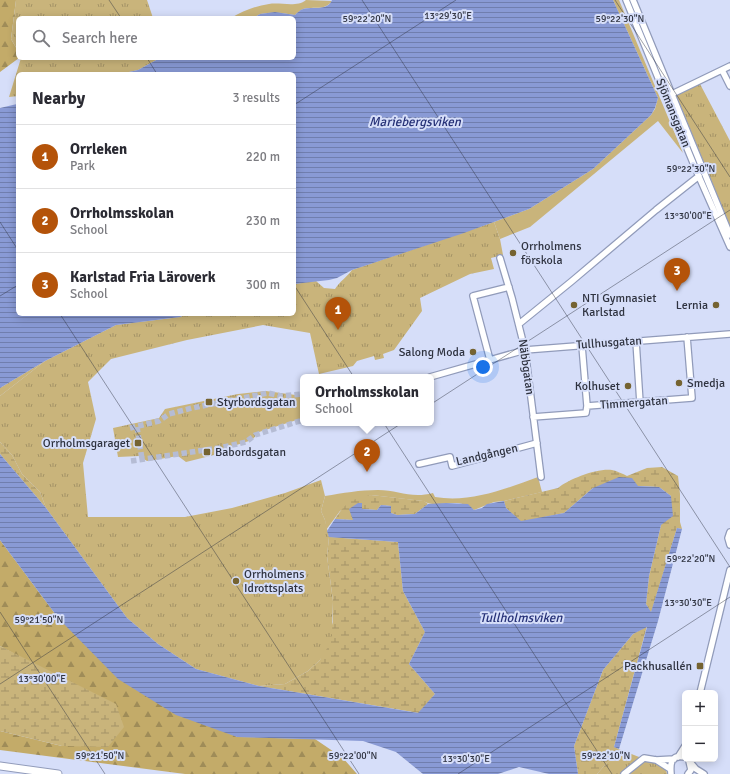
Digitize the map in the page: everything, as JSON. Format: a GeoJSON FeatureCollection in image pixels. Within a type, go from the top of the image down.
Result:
{"type":"FeatureCollection","features":[{"type":"Feature","properties":{"kind":"main road"},"geometry":{"type":"LineString","coordinates":[[0,766],[58,774]]}},
{"type":"Feature","properties":{"kind":"street","name":"Sjömansgatan"},"geometry":{"type":"LineString","coordinates":[[626,0],[730,247]]}},
{"type":"Feature","properties":{"kind":"street","name":"Sjömansgatan"},"geometry":{"type":"LineString","coordinates":[[633,0],[730,235]]}},
{"type":"Feature","properties":{"kind":"street"},"geometry":{"type":"LineString","coordinates":[[672,94],[730,66]]}},
{"type":"Feature","properties":{"kind":"street"},"geometry":{"type":"LineString","coordinates":[[722,70],[730,86]]}},
{"type":"Feature","properties":{"kind":"street"},"geometry":{"type":"LineString","coordinates":[[519,324],[699,176]]}},
{"type":"Feature","properties":{"kind":"street","name":"Näbbgatan"},"geometry":{"type":"LineString","coordinates":[[500,258],[509,286],[525,350],[541,477]]}},
{"type":"Feature","properties":{"kind":"street"},"geometry":{"type":"LineString","coordinates":[[490,360],[473,296],[509,286]]}},
{"type":"Feature","properties":{"kind":"street","name":"Tullhusgatan"},"geometry":{"type":"LineString","coordinates":[[434,376],[525,350],[730,334]]}},
{"type":"Feature","properties":{"kind":"street","name":"Timmergatan"},"geometry":{"type":"LineString","coordinates":[[533,417],[586,413],[587,406],[692,398],[688,337]]}},
{"type":"Feature","properties":{"kind":"street"},"geometry":{"type":"LineString","coordinates":[[636,341],[640,403]]}},
{"type":"Feature","properties":{"kind":"street"},"geometry":{"type":"LineString","coordinates":[[582,346],[587,406]]}},
{"type":"Feature","properties":{"kind":"street","name":"Landgången"},"geometry":{"type":"LineString","coordinates":[[419,464],[450,456],[452,466],[537,443]]}},
{"type":"Feature","properties":{"kind":"street"},"geometry":{"type":"LineString","coordinates":[[730,532],[728,538],[730,545]]}},
{"type":"Feature","properties":{"kind":"street"},"geometry":{"type":"LineString","coordinates":[[701,690],[730,570]]}},
{"type":"Feature","properties":{"kind":"street"},"geometry":{"type":"LineString","coordinates":[[671,772],[671,762],[682,750]]}},
{"type":"Feature","properties":{"kind":"street"},"geometry":{"type":"LineString","coordinates":[[624,774],[644,758],[656,760],[682,759]]}},
{"type":"Feature","properties":{"kind":"street"},"geometry":{"type":"LineString","coordinates":[[656,760],[671,772]]}},
{"type":"Feature","properties":{"kind":"street"},"geometry":{"type":"LineString","coordinates":[[688,762],[691,770],[688,774]]}},
{"type":"Feature","properties":{"kind":"street"},"geometry":{"type":"LineString","coordinates":[[690,762],[696,769],[704,774]]}},
{"type":"Feature","properties":{"kind":"green space"},"geometry":{"type":"Polygon","coordinates":[[[0,0],[16,0],[11,39],[16,48],[16,60],[0,72],[0,0]]]}},
{"type":"Feature","properties":{"kind":"green space"},"geometry":{"type":"Polygon","coordinates":[[[16,0],[147,0],[152,16],[16,16],[16,48],[11,39],[16,0]]]}},
{"type":"Feature","properties":{"kind":"green space"},"geometry":{"type":"Polygon","coordinates":[[[306,0],[332,1],[323,7],[303,9],[295,15],[275,12],[260,14],[256,16],[235,16],[259,6],[269,4],[298,4],[306,0]]]}},
{"type":"Feature","properties":{"kind":"green space"},"geometry":{"type":"Polygon","coordinates":[[[613,0],[619,0],[683,153],[658,121],[530,227],[500,239],[494,222],[529,209],[593,169],[651,115],[655,109],[658,98],[613,0]]]}},
{"type":"Feature","properties":{"kind":"green space"},"geometry":{"type":"Polygon","coordinates":[[[20,60],[156,60],[138,70],[129,72],[17,72],[20,60]]]}},
{"type":"Feature","properties":{"kind":"green space"},"geometry":{"type":"Polygon","coordinates":[[[16,74],[16,96],[9,97],[16,74]]]}},
{"type":"Feature","properties":{"kind":"green space"},"geometry":{"type":"Polygon","coordinates":[[[700,84],[730,141],[730,226],[676,95],[700,84]]]}},
{"type":"Feature","properties":{"kind":"green space"},"geometry":{"type":"Polygon","coordinates":[[[494,222],[500,239],[503,255],[491,258],[494,269],[470,274],[420,298],[422,311],[394,350],[383,354],[384,358],[375,360],[374,356],[357,361],[353,366],[319,374],[310,333],[263,325],[187,340],[111,359],[88,382],[96,419],[83,463],[88,517],[185,517],[232,508],[285,493],[321,480],[325,496],[321,511],[329,537],[327,556],[333,601],[332,635],[329,645],[320,660],[308,671],[285,684],[259,686],[196,669],[158,644],[127,618],[46,508],[40,492],[22,474],[12,455],[0,442],[0,396],[45,361],[116,325],[182,316],[296,316],[296,284],[316,281],[324,288],[335,289],[352,270],[494,222]]]}},
{"type":"Feature","properties":{"kind":"green space"},"geometry":{"type":"Polygon","coordinates":[[[45,361],[0,396],[0,388],[45,361]]]}},
{"type":"Feature","properties":{"kind":"green space"},"geometry":{"type":"Polygon","coordinates":[[[266,391],[300,396],[300,419],[259,432],[252,440],[224,449],[218,454],[186,462],[178,456],[147,461],[139,456],[118,457],[113,428],[159,418],[165,409],[238,394],[266,391]]]}},
{"type":"Feature","properties":{"kind":"green space"},"geometry":{"type":"Polygon","coordinates":[[[0,442],[12,455],[22,474],[40,492],[46,508],[0,454],[0,442]]]}},
{"type":"Feature","properties":{"kind":"green space"},"geometry":{"type":"Polygon","coordinates":[[[662,467],[678,476],[680,494],[680,522],[682,529],[677,528],[651,613],[646,604],[649,576],[661,525],[671,496],[659,487],[638,486],[593,488],[564,513],[521,522],[506,508],[504,501],[558,488],[591,472],[612,470],[627,476],[647,468],[662,467]]]}},
{"type":"Feature","properties":{"kind":"green space"},"geometry":{"type":"Polygon","coordinates":[[[538,477],[542,492],[494,502],[474,510],[461,504],[435,504],[423,501],[371,495],[340,511],[326,530],[325,520],[321,511],[325,496],[358,491],[385,490],[411,495],[425,495],[433,493],[435,497],[461,498],[487,494],[538,477]]]}},
{"type":"Feature","properties":{"kind":"green space"},"geometry":{"type":"Polygon","coordinates":[[[371,495],[424,501],[428,504],[415,514],[397,515],[391,513],[391,506],[381,505],[377,510],[362,509],[353,520],[335,519],[342,509],[350,502],[358,498],[371,495]]]}},
{"type":"Feature","properties":{"kind":"green space"},"geometry":{"type":"Polygon","coordinates":[[[329,537],[398,542],[403,591],[425,632],[409,664],[435,694],[419,713],[259,686],[285,684],[308,671],[320,660],[333,622],[333,601],[327,556],[329,537]]]}},
{"type":"Feature","properties":{"kind":"green space"},"geometry":{"type":"Polygon","coordinates":[[[0,540],[59,619],[237,737],[315,739],[343,758],[357,774],[185,774],[0,750],[0,731],[62,746],[18,656],[0,646],[0,540]]]}},
{"type":"Feature","properties":{"kind":"green space"},"geometry":{"type":"Polygon","coordinates":[[[647,626],[614,747],[619,749],[597,774],[578,774],[574,746],[603,670],[633,634],[647,626]]]}},
{"type":"Feature","properties":{"kind":"green space"},"geometry":{"type":"Polygon","coordinates":[[[0,646],[116,704],[124,727],[108,747],[62,746],[0,731],[0,646]]]}},
{"type":"Feature","properties":{"kind":"green space"},"geometry":{"type":"Polygon","coordinates":[[[619,749],[654,763],[666,770],[667,774],[597,774],[619,749]]]}},
{"type":"Feature","properties":{"kind":"water","name":"Mariebergsviken"},"geometry":{"type":"Polygon","coordinates":[[[332,0],[613,0],[658,98],[655,108],[651,115],[593,169],[529,209],[464,233],[352,270],[337,278],[296,284],[296,72],[129,72],[138,70],[156,60],[296,60],[296,16],[256,16],[260,14],[275,12],[295,15],[303,9],[319,8],[330,4],[332,0]]]}},
{"type":"Feature","properties":{"kind":"water"},"geometry":{"type":"Polygon","coordinates":[[[16,104],[16,316],[182,316],[116,325],[45,361],[0,388],[0,108],[16,104]]]}},
{"type":"Feature","properties":{"kind":"water","name":"Tullholmsviken"},"geometry":{"type":"Polygon","coordinates":[[[0,454],[46,508],[127,618],[158,644],[196,669],[259,686],[418,713],[435,694],[409,664],[425,632],[403,591],[398,542],[329,537],[327,531],[335,519],[353,520],[349,509],[358,503],[362,503],[362,509],[377,510],[381,505],[391,506],[391,513],[397,515],[415,514],[428,504],[468,504],[474,510],[482,508],[487,504],[504,501],[506,508],[521,521],[564,513],[593,488],[619,477],[632,478],[638,486],[659,487],[671,496],[673,516],[661,525],[649,576],[646,604],[651,612],[677,528],[682,529],[658,621],[619,749],[614,747],[647,627],[633,634],[603,670],[574,746],[578,774],[549,774],[519,767],[498,774],[423,774],[396,752],[363,741],[237,737],[176,715],[118,679],[59,619],[0,540],[0,454]]]}},
{"type":"Feature","properties":{"kind":"tunnel"},"geometry":{"type":"LineString","coordinates":[[130,428],[159,421],[169,414],[192,408],[268,393],[281,396],[300,394]]}},
{"type":"Feature","properties":{"kind":"tunnel"},"geometry":{"type":"LineString","coordinates":[[131,461],[219,448],[246,442],[255,435],[300,421]]}},
{"type":"Feature","properties":{"kind":"tunnel"},"geometry":{"type":"LineString","coordinates":[[137,427],[142,459]]}},
{"type":"Feature","properties":{"kind":"place","name":"Orrholmens förskola"},"geometry":{"type":"Point","coordinates":[513,253]}},
{"type":"Feature","properties":{"kind":"place","name":"Karlstad Fria Läroverk"},"geometry":{"type":"Point","coordinates":[677,291]}},
{"type":"Feature","properties":{"kind":"place","name":"NTI Gymnasiet Karlstad"},"geometry":{"type":"Point","coordinates":[574,305]}},
{"type":"Feature","properties":{"kind":"place","name":"Lernia"},"geometry":{"type":"Point","coordinates":[716,305]}},
{"type":"Feature","properties":{"kind":"place","name":"Orrleken"},"geometry":{"type":"Point","coordinates":[338,330]}},
{"type":"Feature","properties":{"kind":"place","name":"Salong Moda"},"geometry":{"type":"Point","coordinates":[473,352]}},
{"type":"Feature","properties":{"kind":"place","name":"Smedja"},"geometry":{"type":"Point","coordinates":[679,383]}},
{"type":"Feature","properties":{"kind":"place","name":"Kolhuset"},"geometry":{"type":"Point","coordinates":[628,386]}},
{"type":"Feature","properties":{"kind":"place","name":"Styrbordsgatan"},"geometry":{"type":"Point","coordinates":[209,402]}},
{"type":"Feature","properties":{"kind":"place","name":"Orrholmsgaraget"},"geometry":{"type":"Point","coordinates":[138,443]}},
{"type":"Feature","properties":{"kind":"place","name":"Babordsgatan"},"geometry":{"type":"Point","coordinates":[207,452]}},
{"type":"Feature","properties":{"kind":"place","name":"Orrholmsskolan"},"geometry":{"type":"Point","coordinates":[367,472]}},
{"type":"Feature","properties":{"kind":"place","name":"Orrholmens Idrottsplats"},"geometry":{"type":"Point","coordinates":[236,581]}},
{"type":"Feature","properties":{"kind":"place","name":"Packhusallén"},"geometry":{"type":"Point","coordinates":[700,666]}}]}
